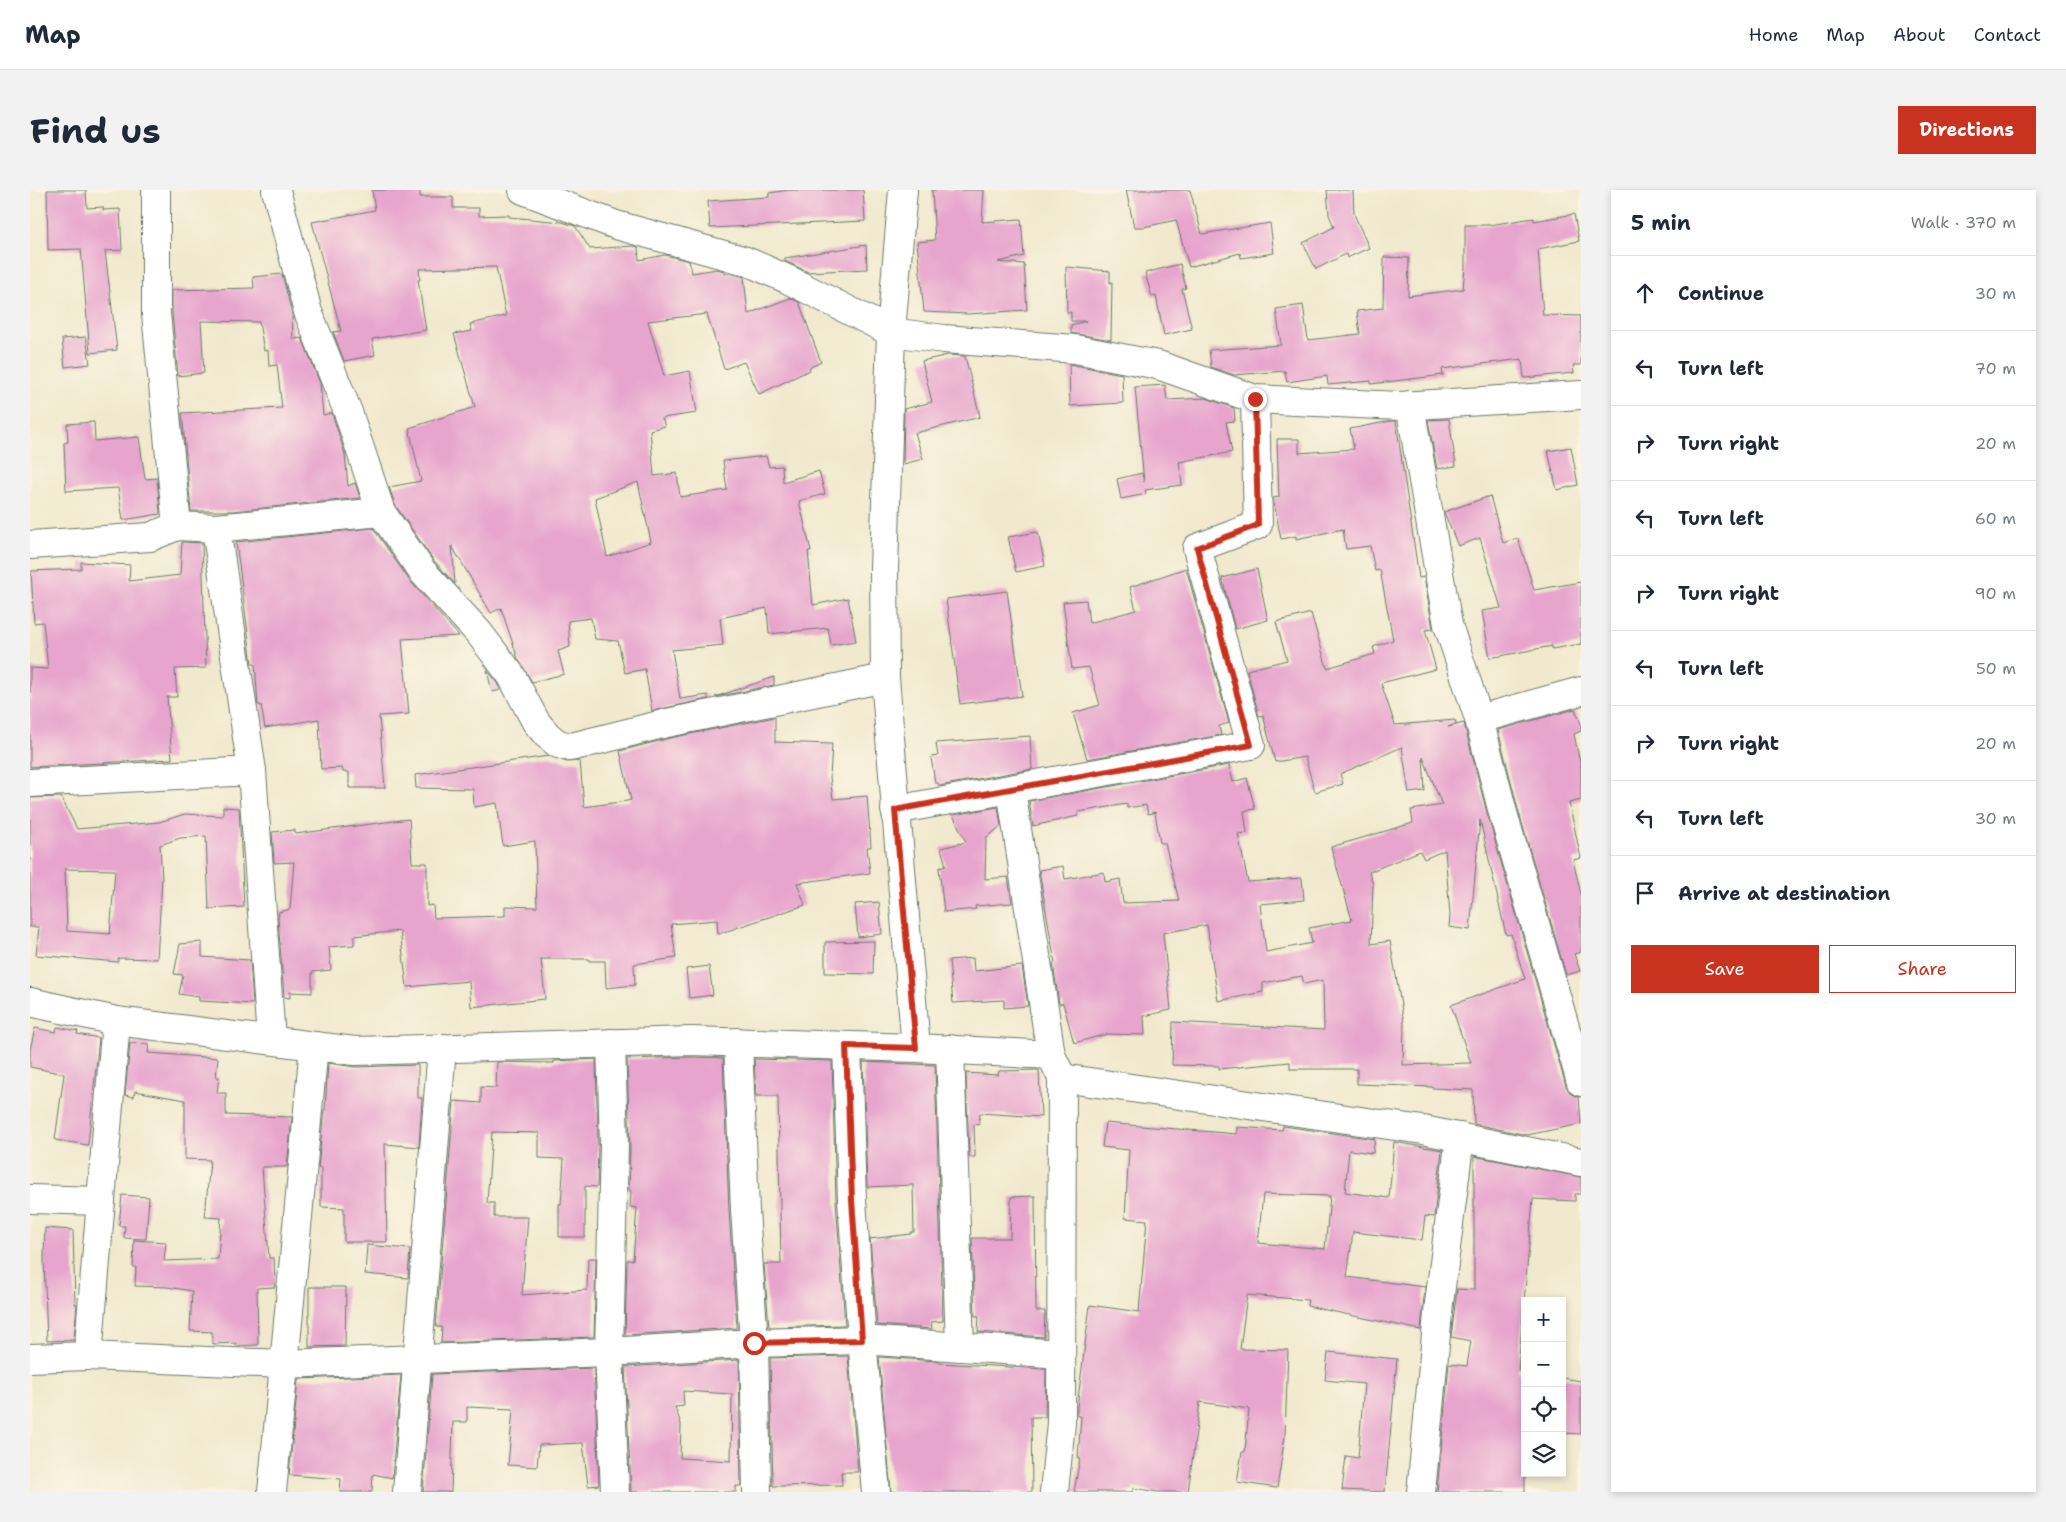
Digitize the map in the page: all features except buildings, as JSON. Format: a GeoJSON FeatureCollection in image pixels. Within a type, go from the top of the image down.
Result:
{"type":"FeatureCollection","features":[{"type":"Feature","properties":{"kind":"street"},"geometry":{"type":"LineString","coordinates":[[156,190],[156,314],[177,526]]}},
{"type":"Feature","properties":{"kind":"street"},"geometry":{"type":"LineString","coordinates":[[276,190],[308,312],[348,412],[382,512],[422,571],[479,633],[512,675],[536,722],[547,736],[558,744],[571,747],[667,722],[886,678]]}},
{"type":"Feature","properties":{"kind":"street"},"geometry":{"type":"LineString","coordinates":[[523,190],[616,226],[746,261],[787,279],[891,332],[944,339],[1075,349],[1158,365],[1255,399],[1410,406],[1581,395]]}},
{"type":"Feature","properties":{"kind":"street"},"geometry":{"type":"LineString","coordinates":[[903,190],[891,332],[884,570],[886,678],[895,810],[916,1048]]}},
{"type":"Feature","properties":{"kind":"street"},"geometry":{"type":"LineString","coordinates":[[895,810],[1251,745],[1197,548],[1258,525],[1255,399]]}},
{"type":"Feature","properties":{"kind":"street"},"geometry":{"type":"LineString","coordinates":[[1410,406],[1448,625],[1479,719],[1503,813],[1581,1082]]}},
{"type":"Feature","properties":{"kind":"street"},"geometry":{"type":"LineString","coordinates":[[30,545],[150,537],[177,526],[216,528],[382,512]]}},
{"type":"Feature","properties":{"kind":"street"},"geometry":{"type":"LineString","coordinates":[[216,528],[252,771],[271,1040]]}},
{"type":"Feature","properties":{"kind":"street"},"geometry":{"type":"LineString","coordinates":[[1479,719],[1581,691]]}},
{"type":"Feature","properties":{"kind":"street"},"geometry":{"type":"LineString","coordinates":[[30,783],[252,771]]}},
{"type":"Feature","properties":{"kind":"street"},"geometry":{"type":"LineString","coordinates":[[1011,789],[1056,1066],[1061,1424],[1054,1492]]}},
{"type":"Feature","properties":{"kind":"street"},"geometry":{"type":"LineString","coordinates":[[30,1002],[116,1020],[355,1051],[691,1041],[950,1050],[1056,1066],[1423,1130],[1581,1162]]}},
{"type":"Feature","properties":{"kind":"street"},"geometry":{"type":"LineString","coordinates":[[88,1356],[116,1020]]}},
{"type":"Feature","properties":{"kind":"street"},"geometry":{"type":"LineString","coordinates":[[738,1042],[745,1210],[754,1343],[757,1492]]}},
{"type":"Feature","properties":{"kind":"street"},"geometry":{"type":"LineString","coordinates":[[611,1043],[614,1145],[609,1352],[615,1492]]}},
{"type":"Feature","properties":{"kind":"street"},"geometry":{"type":"LineString","coordinates":[[272,1492],[314,1046]]}},
{"type":"Feature","properties":{"kind":"street"},"geometry":{"type":"LineString","coordinates":[[846,1046],[852,1200],[862,1340],[876,1492]]}},
{"type":"Feature","properties":{"kind":"street"},"geometry":{"type":"LineString","coordinates":[[407,1492],[442,1048]]}},
{"type":"Feature","properties":{"kind":"street"},"geometry":{"type":"LineString","coordinates":[[950,1050],[960,1347]]}},
{"type":"Feature","properties":{"kind":"street"},"geometry":{"type":"LineString","coordinates":[[1421,1492],[1439,1303],[1460,1137]]}},
{"type":"Feature","properties":{"kind":"street"},"geometry":{"type":"LineString","coordinates":[[30,1199],[101,1201]]}},
{"type":"Feature","properties":{"kind":"street"},"geometry":{"type":"LineString","coordinates":[[30,1358],[88,1356],[283,1364],[418,1360],[609,1352],[754,1343],[862,1340],[1061,1354]]}},
{"type":"Feature","properties":{"kind":"route"},"geometry":{"type":"LineString","coordinates":[[754,1343],[862,1340],[852,1200],[846,1046],[916,1048],[895,810],[1251,745],[1197,548],[1258,525],[1255,399]]}}]}
